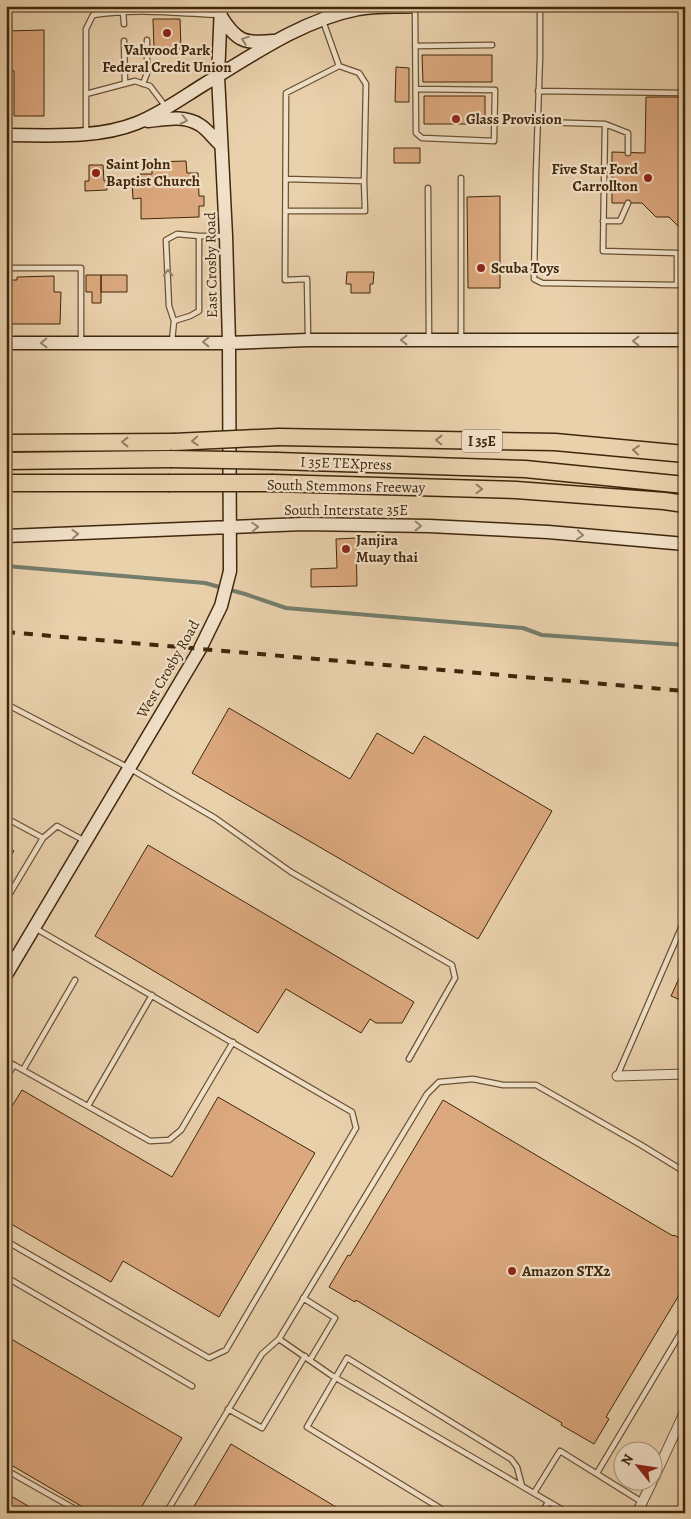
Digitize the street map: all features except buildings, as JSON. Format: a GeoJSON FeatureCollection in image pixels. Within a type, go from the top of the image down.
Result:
{"type":"FeatureCollection","features":[{"type":"Feature","properties":{"kind":"highway","name":"I 35E"},"geometry":{"type":"LineString","coordinates":[[6,442],[174,442],[279,437],[555,442],[685,454]]}},
{"type":"Feature","properties":{"kind":"highway","name":"I 35E TEXpress"},"geometry":{"type":"LineString","coordinates":[[6,461],[170,459],[525,469],[685,486]]}},
{"type":"Feature","properties":{"kind":"highway","name":"South Stemmons Freeway"},"geometry":{"type":"LineString","coordinates":[[6,483],[273,483],[516,490],[664,500],[685,504]]}},
{"type":"Feature","properties":{"kind":"street"},"geometry":{"type":"LineString","coordinates":[[6,136],[86,134],[116,130],[138,122],[166,107],[302,28],[359,9],[415,6]]}},
{"type":"Feature","properties":{"kind":"street"},"geometry":{"type":"LineString","coordinates":[[220,11],[231,32],[247,42],[256,43],[280,40]]}},
{"type":"Feature","properties":{"kind":"street","name":"East Crosby Road"},"geometry":{"type":"LineString","coordinates":[[220,11],[218,76],[225,192],[229,343]]}},
{"type":"Feature","properties":{"kind":"street"},"geometry":{"type":"LineString","coordinates":[[138,122],[183,118],[201,126],[221,145]]}},
{"type":"Feature","properties":{"kind":"street"},"geometry":{"type":"LineString","coordinates":[[6,343],[229,343],[308,340],[685,340]]}},
{"type":"Feature","properties":{"kind":"street","name":"West Crosby Road"},"geometry":{"type":"LineString","coordinates":[[6,975],[200,650],[221,606],[230,572],[228,528],[229,343]]}},
{"type":"Feature","properties":{"kind":"street","name":"South Interstate 35E"},"geometry":{"type":"LineString","coordinates":[[6,536],[303,524],[429,526],[548,532],[685,544]]}},
{"type":"Feature","properties":{"kind":"street"},"geometry":{"type":"LineString","coordinates":[[616,1076],[685,1074]]}},
{"type":"Feature","properties":{"kind":"street"},"geometry":{"type":"LineString","coordinates":[[664,1456],[685,1411]]}},
{"type":"Feature","properties":{"kind":"street"},"geometry":{"type":"LineString","coordinates":[[637,1513],[647,1492]]}},
{"type":"Feature","properties":{"kind":"lane"},"geometry":{"type":"LineString","coordinates":[[415,6],[416,133],[422,138],[494,140],[495,90],[416,89]]}},
{"type":"Feature","properties":{"kind":"lane"},"geometry":{"type":"LineString","coordinates":[[540,6],[534,279],[542,283],[677,285],[677,253]]}},
{"type":"Feature","properties":{"kind":"lane"},"geometry":{"type":"LineString","coordinates":[[86,134],[86,29],[93,15],[123,12],[220,11]]}},
{"type":"Feature","properties":{"kind":"lane"},"geometry":{"type":"LineString","coordinates":[[123,12],[124,24]]}},
{"type":"Feature","properties":{"kind":"lane"},"geometry":{"type":"LineString","coordinates":[[323,20],[339,66]]}},
{"type":"Feature","properties":{"kind":"lane"},"geometry":{"type":"LineString","coordinates":[[144,84],[147,74],[147,40]]}},
{"type":"Feature","properties":{"kind":"lane"},"geometry":{"type":"LineString","coordinates":[[124,41],[125,84]]}},
{"type":"Feature","properties":{"kind":"lane"},"geometry":{"type":"LineString","coordinates":[[415,46],[492,45]]}},
{"type":"Feature","properties":{"kind":"lane"},"geometry":{"type":"LineString","coordinates":[[286,211],[365,212],[366,84],[359,73],[339,66],[286,92],[285,280],[307,279],[308,340]]}},
{"type":"Feature","properties":{"kind":"lane"},"geometry":{"type":"LineString","coordinates":[[86,94],[135,81],[150,86],[166,107]]}},
{"type":"Feature","properties":{"kind":"lane"},"geometry":{"type":"LineString","coordinates":[[538,91],[685,93]]}},
{"type":"Feature","properties":{"kind":"lane"},"geometry":{"type":"LineString","coordinates":[[537,122],[605,124],[628,133],[628,153]]}},
{"type":"Feature","properties":{"kind":"lane"},"geometry":{"type":"LineString","coordinates":[[605,124],[603,251],[685,253]]}},
{"type":"Feature","properties":{"kind":"lane"},"geometry":{"type":"LineString","coordinates":[[461,178],[461,340]]}},
{"type":"Feature","properties":{"kind":"lane"},"geometry":{"type":"LineString","coordinates":[[286,179],[364,181]]}},
{"type":"Feature","properties":{"kind":"lane"},"geometry":{"type":"LineString","coordinates":[[428,188],[429,340]]}},
{"type":"Feature","properties":{"kind":"lane"},"geometry":{"type":"LineString","coordinates":[[603,221],[620,221],[628,203]]}},
{"type":"Feature","properties":{"kind":"lane"},"geometry":{"type":"LineString","coordinates":[[172,342],[174,320],[169,306],[166,240],[178,234],[226,236]]}},
{"type":"Feature","properties":{"kind":"lane"},"geometry":{"type":"LineString","coordinates":[[174,320],[190,316],[199,311],[199,236]]}},
{"type":"Feature","properties":{"kind":"lane"},"geometry":{"type":"LineString","coordinates":[[6,268],[81,268],[81,342]]}},
{"type":"Feature","properties":{"kind":"lane"},"geometry":{"type":"LineString","coordinates":[[6,704],[129,768],[215,818],[291,872],[452,965],[455,978],[409,1059]]}},
{"type":"Feature","properties":{"kind":"lane"},"geometry":{"type":"LineString","coordinates":[[6,818],[44,838]]}},
{"type":"Feature","properties":{"kind":"lane"},"geometry":{"type":"LineString","coordinates":[[6,900],[44,838],[57,826],[86,841]]}},
{"type":"Feature","properties":{"kind":"lane"},"geometry":{"type":"LineString","coordinates":[[616,1076],[685,919]]}},
{"type":"Feature","properties":{"kind":"lane"},"geometry":{"type":"LineString","coordinates":[[6,1241],[209,1358],[226,1350],[356,1128],[352,1112],[35,927]]}},
{"type":"Feature","properties":{"kind":"lane"},"geometry":{"type":"LineString","coordinates":[[23,1070],[75,980]]}},
{"type":"Feature","properties":{"kind":"lane"},"geometry":{"type":"LineString","coordinates":[[88,1106],[152,995]]}},
{"type":"Feature","properties":{"kind":"lane"},"geometry":{"type":"LineString","coordinates":[[6,1060],[150,1141],[169,1140],[181,1130],[233,1042]]}},
{"type":"Feature","properties":{"kind":"lane"},"geometry":{"type":"LineString","coordinates":[[6,1078],[14,1065]]}},
{"type":"Feature","properties":{"kind":"lane"},"geometry":{"type":"LineString","coordinates":[[166,1513],[262,1354],[279,1338],[427,1094],[439,1082],[473,1079],[503,1085],[536,1085],[685,1172]]}},
{"type":"Feature","properties":{"kind":"lane"},"geometry":{"type":"LineString","coordinates":[[6,1277],[192,1386]]}},
{"type":"Feature","properties":{"kind":"lane"},"geometry":{"type":"LineString","coordinates":[[303,1298],[335,1318],[310,1360]]}},
{"type":"Feature","properties":{"kind":"lane"},"geometry":{"type":"LineString","coordinates":[[597,1473],[684,1328]]}},
{"type":"Feature","properties":{"kind":"lane"},"geometry":{"type":"LineString","coordinates":[[279,1338],[336,1378],[568,1513]]}},
{"type":"Feature","properties":{"kind":"lane"},"geometry":{"type":"LineString","coordinates":[[228,1409],[262,1428],[305,1356]]}},
{"type":"Feature","properties":{"kind":"lane"},"geometry":{"type":"LineString","coordinates":[[448,1513],[307,1427],[347,1358],[511,1459],[517,1467],[522,1486]]}},
{"type":"Feature","properties":{"kind":"lane"},"geometry":{"type":"LineString","coordinates":[[534,1493],[560,1451],[642,1502]]}},
{"type":"Feature","properties":{"kind":"lane"},"geometry":{"type":"LineString","coordinates":[[6,1470],[82,1513]]}},
{"type":"Feature","properties":{"kind":"lane"},"geometry":{"type":"LineString","coordinates":[[542,1513],[548,1502]]}},
{"type":"Feature","properties":{"kind":"waterway"},"geometry":{"type":"LineString","coordinates":[[6,566],[205,583],[286,608],[523,628],[542,635],[685,645]]}},
{"type":"Feature","properties":{"kind":"railway"},"geometry":{"type":"LineString","coordinates":[[6,632],[685,691]]}},
{"type":"Feature","properties":{"kind":"place","name":"Valwood Park Federal Credit Union"},"geometry":{"type":"Point","coordinates":[167,33]}},
{"type":"Feature","properties":{"kind":"place","name":"Glass Provision"},"geometry":{"type":"Point","coordinates":[456,119]}},
{"type":"Feature","properties":{"kind":"place","name":"Saint John Baptist Church"},"geometry":{"type":"Point","coordinates":[96,173]}},
{"type":"Feature","properties":{"kind":"place","name":"Five Star Ford Carrollton"},"geometry":{"type":"Point","coordinates":[648,178]}},
{"type":"Feature","properties":{"kind":"place","name":"Scuba Toys"},"geometry":{"type":"Point","coordinates":[481,268]}},
{"type":"Feature","properties":{"kind":"place","name":"Janjira Muay thai"},"geometry":{"type":"Point","coordinates":[346,549]}},
{"type":"Feature","properties":{"kind":"place","name":"Amazon STX2"},"geometry":{"type":"Point","coordinates":[512,1271]}}]}
